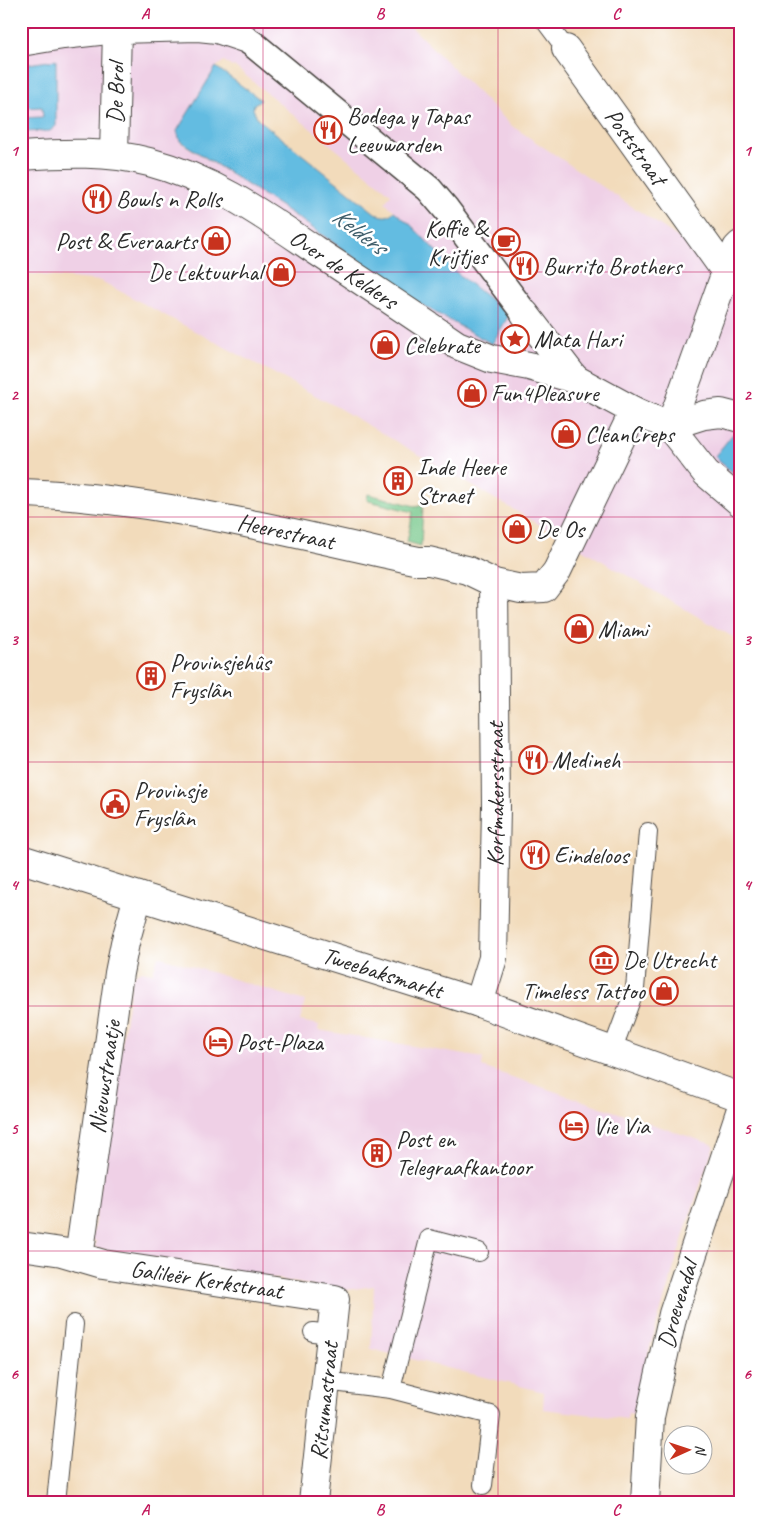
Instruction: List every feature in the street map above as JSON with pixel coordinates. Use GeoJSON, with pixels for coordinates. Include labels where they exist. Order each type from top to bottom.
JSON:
{"type":"FeatureCollection","features":[{"type":"Feature","properties":{"kind":"street"},"geometry":{"type":"LineString","coordinates":[[21,42],[115,24],[218,29],[244,38],[429,189],[525,314]]}},
{"type":"Feature","properties":{"kind":"street","name":"De Brol"},"geometry":{"type":"LineString","coordinates":[[114,155],[115,24]]}},
{"type":"Feature","properties":{"kind":"street","name":"Poststraat"},"geometry":{"type":"LineString","coordinates":[[566,49],[726,272]]}},
{"type":"Feature","properties":{"kind":"street","name":"Over de Kelders"},"geometry":{"type":"LineString","coordinates":[[21,156],[58,153],[114,155],[149,162],[193,176],[242,201],[457,344],[492,360],[529,366],[574,379],[634,411],[669,426]]}},
{"type":"Feature","properties":{"kind":"street"},"geometry":{"type":"LineString","coordinates":[[669,426],[726,272],[740,245]]}},
{"type":"Feature","properties":{"kind":"street","name":"Over de Kelders"},"geometry":{"type":"LineString","coordinates":[[525,314],[574,379]]}},
{"type":"Feature","properties":{"kind":"street","name":"Heerestraat"},"geometry":{"type":"LineString","coordinates":[[21,493],[85,496],[192,512],[418,561],[429,561],[467,570],[494,583],[521,589],[544,588],[557,570],[634,411]]}},
{"type":"Feature","properties":{"kind":"street"},"geometry":{"type":"LineString","coordinates":[[669,426],[704,414],[722,413],[740,418]]}},
{"type":"Feature","properties":{"kind":"street"},"geometry":{"type":"LineString","coordinates":[[669,426],[706,473],[740,502]]}},
{"type":"Feature","properties":{"kind":"street","name":"Korfmakersstraat"},"geometry":{"type":"LineString","coordinates":[[479,1003],[493,958],[496,807],[494,583]]}},
{"type":"Feature","properties":{"kind":"street","name":"Tweebaksmarkt"},"geometry":{"type":"LineString","coordinates":[[21,859],[479,1003],[740,1097]]}},
{"type":"Feature","properties":{"kind":"street","name":"Nieuwstraatje"},"geometry":{"type":"LineString","coordinates":[[79,1257],[119,974],[125,943],[138,896]]}},
{"type":"Feature","properties":{"kind":"street","name":"Droevendal"},"geometry":{"type":"LineString","coordinates":[[644,1502],[650,1417],[673,1314],[740,1112]]}},
{"type":"Feature","properties":{"kind":"street","name":"Galileër Kerkstraat"},"geometry":{"type":"LineString","coordinates":[[21,1246],[62,1252],[103,1264],[335,1299]]}},
{"type":"Feature","properties":{"kind":"street","name":"Ritsumastraat"},"geometry":{"type":"LineString","coordinates":[[313,1502],[325,1381],[322,1333],[335,1299]]}},
{"type":"Feature","properties":{"kind":"lane","name":"Poststraat"},"geometry":{"type":"LineString","coordinates":[[546,21],[566,49]]}},
{"type":"Feature","properties":{"kind":"lane"},"geometry":{"type":"LineString","coordinates":[[612,1051],[634,989],[648,832]]}},
{"type":"Feature","properties":{"kind":"lane"},"geometry":{"type":"LineString","coordinates":[[391,1389],[429,1239],[479,1252]]}},
{"type":"Feature","properties":{"kind":"lane"},"geometry":{"type":"LineString","coordinates":[[56,1502],[74,1324]]}},
{"type":"Feature","properties":{"kind":"lane"},"geometry":{"type":"LineString","coordinates":[[325,1381],[391,1389],[491,1415],[484,1485]]}},
{"type":"Feature","properties":{"kind":"shaded area"},"geometry":{"type":"Polygon","coordinates":[[[21,21],[405,21],[512,126],[740,279],[740,641],[335,406],[101,281],[21,273],[21,21]],[[224,61],[216,67],[188,114],[180,142],[297,217],[422,305],[492,344],[509,315],[456,272],[411,225],[385,203],[391,194],[234,66],[232,67],[224,61]]]}},
{"type":"Feature","properties":{"kind":"shaded area"},"geometry":{"type":"Polygon","coordinates":[[[158,956],[305,1001],[300,1021],[319,1025],[318,1030],[483,1058],[482,1067],[714,1145],[689,1218],[651,1343],[633,1414],[628,1413],[627,1419],[543,1409],[544,1392],[371,1349],[374,1286],[340,1291],[95,1248],[96,1241],[92,1240],[132,979],[142,971],[153,973],[158,956]]]}},
{"type":"Feature","properties":{"kind":"green space"},"geometry":{"type":"Polygon","coordinates":[[[368,494],[419,507],[419,505],[423,505],[421,546],[407,542],[413,512],[369,501],[367,500],[368,494]]]}},
{"type":"Feature","properties":{"kind":"water"},"geometry":{"type":"Polygon","coordinates":[[[56,60],[56,126],[50,131],[21,132],[21,118],[43,117],[42,107],[21,108],[21,65],[56,60]]]}},
{"type":"Feature","properties":{"kind":"water","name":"Kelders"},"geometry":{"type":"Polygon","coordinates":[[[216,67],[261,100],[254,104],[253,109],[258,119],[375,213],[386,216],[394,211],[411,225],[456,272],[509,315],[492,344],[422,305],[297,217],[180,141],[177,131],[216,67]]]}},
{"type":"Feature","properties":{"kind":"water"},"geometry":{"type":"Polygon","coordinates":[[[733,434],[740,439],[740,478],[715,456],[733,434]]]}},
{"type":"Feature","properties":{"kind":"place","name":"Bodega y Tapas Leeuwarden"},"geometry":{"type":"Point","coordinates":[328,130]}},
{"type":"Feature","properties":{"kind":"place","name":"Bowls n Rolls"},"geometry":{"type":"Point","coordinates":[97,199]}},
{"type":"Feature","properties":{"kind":"place","name":"Post & Everaarts"},"geometry":{"type":"Point","coordinates":[216,241]}},
{"type":"Feature","properties":{"kind":"place","name":"Koffie & Krijtjes"},"geometry":{"type":"Point","coordinates":[506,242]}},
{"type":"Feature","properties":{"kind":"place","name":"Burrito Brothers"},"geometry":{"type":"Point","coordinates":[524,266]}},
{"type":"Feature","properties":{"kind":"place","name":"De Lektuurhal"},"geometry":{"type":"Point","coordinates":[281,272]}},
{"type":"Feature","properties":{"kind":"place","name":"Mata Hari"},"geometry":{"type":"Point","coordinates":[515,339]}},
{"type":"Feature","properties":{"kind":"place","name":"Celebrate"},"geometry":{"type":"Point","coordinates":[385,345]}},
{"type":"Feature","properties":{"kind":"place","name":"Fun4Pleasure"},"geometry":{"type":"Point","coordinates":[472,393]}},
{"type":"Feature","properties":{"kind":"place","name":"CleanCreps"},"geometry":{"type":"Point","coordinates":[566,434]}},
{"type":"Feature","properties":{"kind":"place","name":"Inde Heere Straet"},"geometry":{"type":"Point","coordinates":[398,481]}},
{"type":"Feature","properties":{"kind":"place","name":"De Os"},"geometry":{"type":"Point","coordinates":[517,529]}},
{"type":"Feature","properties":{"kind":"place","name":"Miami"},"geometry":{"type":"Point","coordinates":[579,629]}},
{"type":"Feature","properties":{"kind":"place","name":"Provinsjehûs Fryslân"},"geometry":{"type":"Point","coordinates":[151,676]}},
{"type":"Feature","properties":{"kind":"place","name":"Medineh"},"geometry":{"type":"Point","coordinates":[533,760]}},
{"type":"Feature","properties":{"kind":"place","name":"Provinsje Fryslân"},"geometry":{"type":"Point","coordinates":[115,804]}},
{"type":"Feature","properties":{"kind":"place","name":"Eindeloos"},"geometry":{"type":"Point","coordinates":[535,855]}},
{"type":"Feature","properties":{"kind":"place","name":"De Utrecht"},"geometry":{"type":"Point","coordinates":[604,960]}},
{"type":"Feature","properties":{"kind":"place","name":"Timeless Tattoo"},"geometry":{"type":"Point","coordinates":[664,991]}},
{"type":"Feature","properties":{"kind":"place","name":"Post-Plaza"},"geometry":{"type":"Point","coordinates":[218,1042]}},
{"type":"Feature","properties":{"kind":"place","name":"Vie Via"},"geometry":{"type":"Point","coordinates":[574,1126]}},
{"type":"Feature","properties":{"kind":"place","name":"Post en Telegraafkantoor"},"geometry":{"type":"Point","coordinates":[377,1153]}}]}
